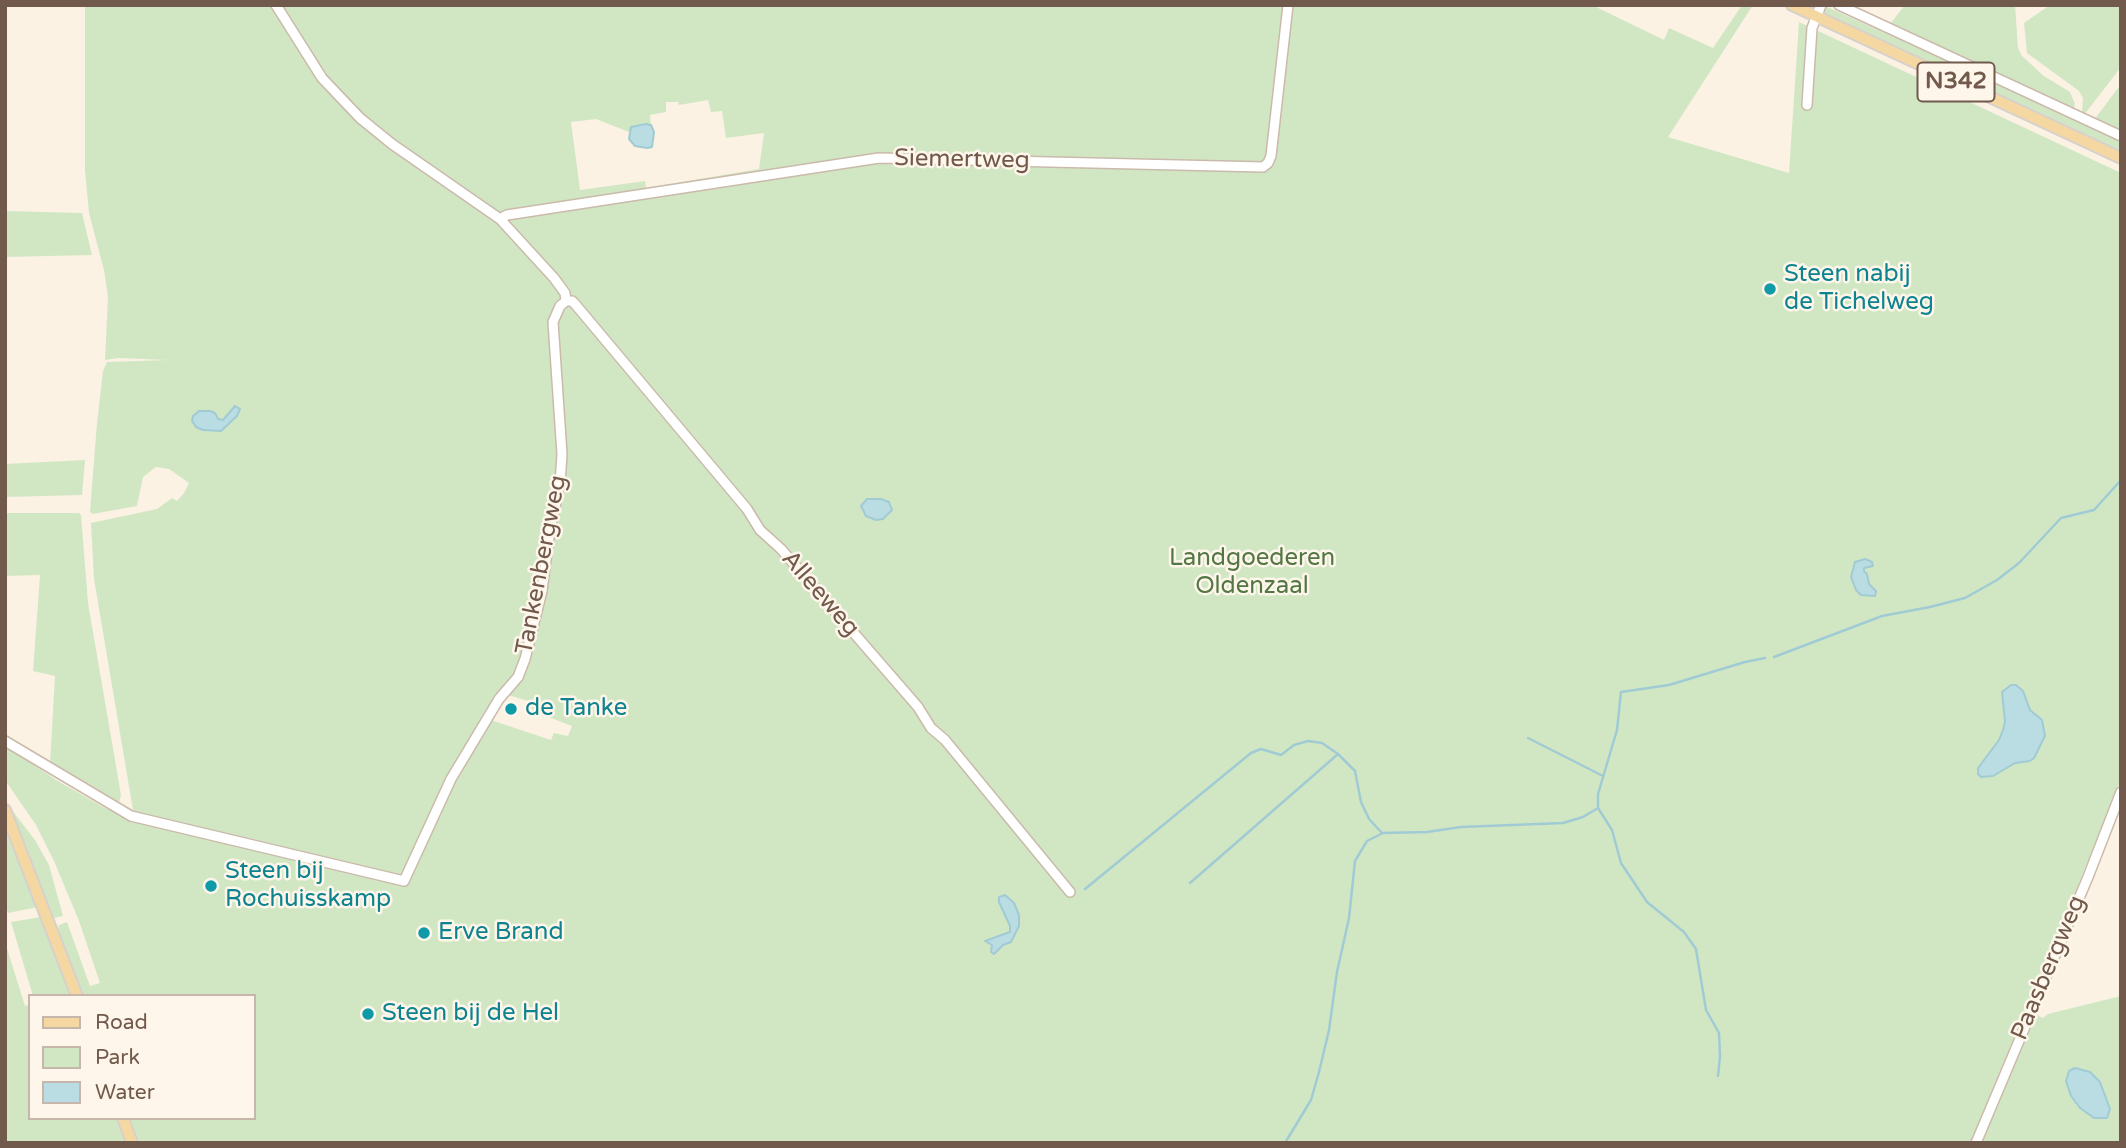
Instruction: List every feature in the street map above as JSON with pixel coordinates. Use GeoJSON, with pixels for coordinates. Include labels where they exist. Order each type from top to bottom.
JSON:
{"type":"FeatureCollection","features":[{"type":"Feature","properties":{"kind":"main road","name":"N342"},"geometry":{"type":"LineString","coordinates":[[1792,5],[2121,158]]}},
{"type":"Feature","properties":{"kind":"main road"},"geometry":{"type":"LineString","coordinates":[[5,810],[76,994]]}},
{"type":"Feature","properties":{"kind":"main road"},"geometry":{"type":"LineString","coordinates":[[5,821],[17,839]]}},
{"type":"Feature","properties":{"kind":"main road"},"geometry":{"type":"LineString","coordinates":[[123,1120],[132,1143]]}},
{"type":"Feature","properties":{"kind":"street"},"geometry":{"type":"LineString","coordinates":[[276,5],[322,78],[360,117],[392,144],[500,219],[555,278],[565,293],[566,301]]}},
{"type":"Feature","properties":{"kind":"street","name":"Siemertweg"},"geometry":{"type":"LineString","coordinates":[[500,219],[520,213],[879,158],[1263,167],[1271,156],[1288,5]]}},
{"type":"Feature","properties":{"kind":"street"},"geometry":{"type":"LineString","coordinates":[[1807,105],[1812,28],[1821,5]]}},
{"type":"Feature","properties":{"kind":"street"},"geometry":{"type":"LineString","coordinates":[[1839,5],[2121,136]]}},
{"type":"Feature","properties":{"kind":"street","name":"Tankenbergweg"},"geometry":{"type":"LineString","coordinates":[[5,741],[131,816],[404,881],[451,779],[499,699],[518,677],[525,659],[542,591],[550,529],[560,484],[562,454],[553,322],[560,306],[566,301]]}},
{"type":"Feature","properties":{"kind":"street","name":"Alleeweg"},"geometry":{"type":"LineString","coordinates":[[566,301],[575,304],[747,509],[760,530],[781,549],[918,707],[931,728],[945,740],[1070,892]]}},
{"type":"Feature","properties":{"kind":"street","name":"Paasbergweg"},"geometry":{"type":"LineString","coordinates":[[1976,1143],[2121,792]]}},
{"type":"Feature","properties":{"kind":"green space","name":"Landgoederen Oldenzaal"},"geometry":{"type":"Polygon","coordinates":[[[85,5],[1592,5],[1664,40],[1669,28],[1713,48],[1742,5],[1753,5],[1668,137],[1789,173],[1799,22],[2121,173],[2121,779],[2030,1004],[2043,1018],[2048,1014],[2121,996],[2121,1143],[5,1143],[5,942],[25,1006],[28,1005],[28,1120],[256,1120],[256,994],[32,994],[11,922],[41,917],[79,989],[58,930],[59,925],[67,922],[90,986],[100,983],[79,921],[54,861],[36,825],[5,780],[5,745],[56,780],[135,822],[94,579],[91,523],[157,509],[172,498],[177,501],[189,483],[169,469],[156,467],[143,477],[137,506],[93,514],[90,512],[97,423],[103,371],[107,362],[167,360],[105,360],[108,297],[89,213],[85,170],[85,5]],[[708,100],[679,105],[678,102],[666,102],[666,112],[650,115],[651,125],[631,127],[629,132],[596,119],[571,122],[580,190],[645,181],[646,188],[759,169],[764,133],[726,138],[722,111],[711,112],[708,100]],[[508,695],[491,720],[551,740],[554,733],[568,736],[572,726],[533,711],[528,701],[508,695]]]}},
{"type":"Feature","properties":{"kind":"green space"},"geometry":{"type":"Polygon","coordinates":[[[1905,5],[2015,5],[2018,48],[2022,56],[2044,76],[2070,92],[2075,104],[2073,110],[1890,24],[1905,5]]]}},
{"type":"Feature","properties":{"kind":"green space"},"geometry":{"type":"Polygon","coordinates":[[[2050,5],[2121,5],[2121,67],[2084,115],[2083,98],[2079,91],[2027,53],[2024,23],[2050,5]]]}},
{"type":"Feature","properties":{"kind":"green space"},"geometry":{"type":"Polygon","coordinates":[[[1825,6],[2121,139],[2121,153],[1821,13],[1825,6]]]}},
{"type":"Feature","properties":{"kind":"green space"},"geometry":{"type":"Polygon","coordinates":[[[2121,84],[2121,132],[2094,120],[2121,84]]]}},
{"type":"Feature","properties":{"kind":"green space"},"geometry":{"type":"Polygon","coordinates":[[[5,211],[82,213],[92,255],[5,257],[5,211]]]}},
{"type":"Feature","properties":{"kind":"green space"},"geometry":{"type":"Polygon","coordinates":[[[85,460],[82,495],[5,497],[5,464],[85,460]]]}},
{"type":"Feature","properties":{"kind":"green space"},"geometry":{"type":"Polygon","coordinates":[[[5,513],[81,515],[88,603],[121,795],[119,803],[115,804],[50,764],[55,676],[33,671],[40,575],[5,576],[5,513]]]}},
{"type":"Feature","properties":{"kind":"green space"},"geometry":{"type":"Polygon","coordinates":[[[5,801],[35,840],[49,865],[63,916],[54,918],[52,915],[25,843],[5,801]]]}},
{"type":"Feature","properties":{"kind":"green space"},"geometry":{"type":"Polygon","coordinates":[[[5,831],[38,907],[8,913],[5,904],[5,831]]]}},
{"type":"Feature","properties":{"kind":"water"},"geometry":{"type":"Polygon","coordinates":[[[651,125],[654,132],[652,147],[635,146],[629,139],[631,127],[651,125]]]}},
{"type":"Feature","properties":{"kind":"water"},"geometry":{"type":"Polygon","coordinates":[[[235,406],[240,409],[237,416],[221,431],[203,430],[196,427],[192,421],[199,411],[210,411],[223,420],[235,406]]]}},
{"type":"Feature","properties":{"kind":"water"},"geometry":{"type":"Polygon","coordinates":[[[867,499],[889,502],[892,510],[883,519],[876,520],[866,516],[861,506],[867,499]]]}},
{"type":"Feature","properties":{"kind":"water"},"geometry":{"type":"Polygon","coordinates":[[[1865,559],[1872,562],[1873,566],[1864,568],[1864,571],[1869,584],[1876,591],[1875,596],[1861,595],[1851,577],[1855,562],[1865,559]]]}},
{"type":"Feature","properties":{"kind":"water"},"geometry":{"type":"Polygon","coordinates":[[[2011,685],[2016,685],[2023,691],[2030,710],[2042,720],[2045,736],[2030,761],[2015,763],[1993,776],[1981,777],[1978,768],[1999,740],[2005,722],[2002,692],[2011,685]]]}},
{"type":"Feature","properties":{"kind":"water"},"geometry":{"type":"Polygon","coordinates":[[[1005,895],[1014,903],[1019,915],[1019,926],[1011,942],[1003,945],[994,954],[991,952],[992,945],[985,941],[1010,932],[999,902],[999,897],[1005,895]]]}},
{"type":"Feature","properties":{"kind":"water"},"geometry":{"type":"Polygon","coordinates":[[[2075,1068],[2090,1072],[2100,1082],[2110,1109],[2107,1118],[2094,1118],[2080,1108],[2071,1096],[2066,1081],[2069,1071],[2075,1068]]]}},
{"type":"Feature","properties":{"kind":"waterway"},"geometry":{"type":"LineString","coordinates":[[1774,657],[1882,616],[1965,598],[1997,580],[2019,563],[2061,518],[2094,510],[2121,480]]}},
{"type":"Feature","properties":{"kind":"waterway"},"geometry":{"type":"LineString","coordinates":[[1718,1076],[1719,1033],[1706,1010],[1696,949],[1684,932],[1647,902],[1621,863],[1612,830],[1598,808],[1598,794],[1617,730],[1621,692],[1669,685],[1765,658]]}},
{"type":"Feature","properties":{"kind":"waterway"},"geometry":{"type":"LineString","coordinates":[[1528,738],[1603,776]]}},
{"type":"Feature","properties":{"kind":"waterway"},"geometry":{"type":"LineString","coordinates":[[1085,889],[1251,753],[1261,749],[1281,755],[1294,745],[1308,741],[1322,743],[1355,771],[1361,802],[1369,819],[1382,833],[1563,823],[1583,817],[1598,808]]}},
{"type":"Feature","properties":{"kind":"waterway"},"geometry":{"type":"LineString","coordinates":[[1190,883],[1338,754]]}},
{"type":"Feature","properties":{"kind":"waterway"},"geometry":{"type":"LineString","coordinates":[[1285,1143],[1311,1100],[1319,1072],[1349,918],[1355,861],[1367,841],[1381,834]]}},
{"type":"Feature","properties":{"kind":"place","name":"Steen nabij de Tichelweg"},"geometry":{"type":"Point","coordinates":[1770,289]}},
{"type":"Feature","properties":{"kind":"place","name":"de Tanke"},"geometry":{"type":"Point","coordinates":[511,709]}},
{"type":"Feature","properties":{"kind":"place","name":"Steen bij Rochuisskamp"},"geometry":{"type":"Point","coordinates":[211,886]}},
{"type":"Feature","properties":{"kind":"place","name":"Erve Brand"},"geometry":{"type":"Point","coordinates":[424,933]}},
{"type":"Feature","properties":{"kind":"place","name":"Steen bij de Hel"},"geometry":{"type":"Point","coordinates":[368,1014]}}]}
